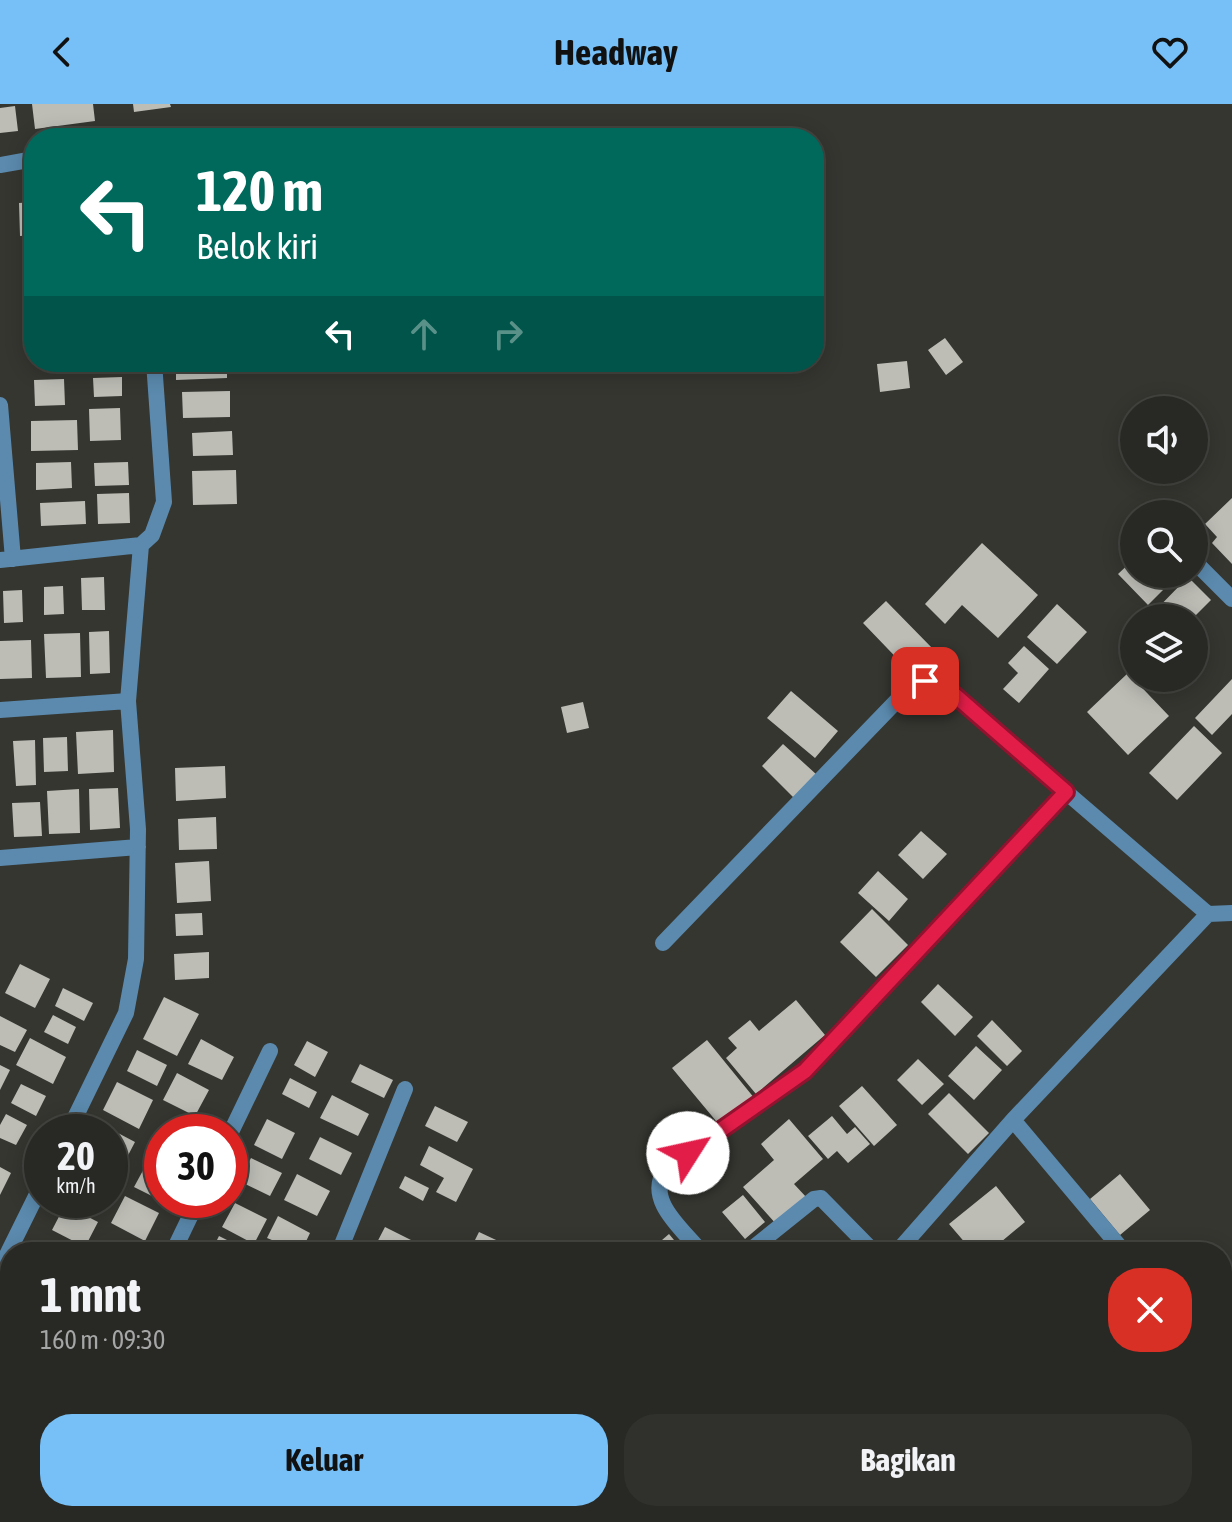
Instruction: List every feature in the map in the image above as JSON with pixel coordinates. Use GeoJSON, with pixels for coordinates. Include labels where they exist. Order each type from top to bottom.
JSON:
{"type":"FeatureCollection","features":[{"type":"Feature","properties":{"kind":"street"},"geometry":{"type":"LineString","coordinates":[[0,165],[24,161]]}},
{"type":"Feature","properties":{"kind":"street"},"geometry":{"type":"LineString","coordinates":[[0,405],[7,560],[141,545],[152,535],[164,502],[155,372]]}},
{"type":"Feature","properties":{"kind":"street"},"geometry":{"type":"LineString","coordinates":[[77,1114],[126,1013],[136,959],[138,847],[128,701],[141,545]]}},
{"type":"Feature","properties":{"kind":"street"},"geometry":{"type":"LineString","coordinates":[[1208,575],[1232,599]]}},
{"type":"Feature","properties":{"kind":"street"},"geometry":{"type":"LineString","coordinates":[[663,943],[910,687],[925,681],[950,691],[1208,914],[1232,913]]}},
{"type":"Feature","properties":{"kind":"street"},"geometry":{"type":"LineString","coordinates":[[0,710],[128,701]]}},
{"type":"Feature","properties":{"kind":"street"},"geometry":{"type":"LineString","coordinates":[[693,1242],[661,1201],[657,1186],[665,1170],[805,1071],[1066,792]]}},
{"type":"Feature","properties":{"kind":"street"},"geometry":{"type":"LineString","coordinates":[[0,858],[138,847]]}},
{"type":"Feature","properties":{"kind":"street"},"geometry":{"type":"LineString","coordinates":[[906,1242],[1013,1120],[1208,914]]}},
{"type":"Feature","properties":{"kind":"street"},"geometry":{"type":"LineString","coordinates":[[240,1114],[270,1051]]}},
{"type":"Feature","properties":{"kind":"street"},"geometry":{"type":"LineString","coordinates":[[343,1242],[405,1089]]}},
{"type":"Feature","properties":{"kind":"street"},"geometry":{"type":"LineString","coordinates":[[1013,1120],[1116,1242]]}},
{"type":"Feature","properties":{"kind":"street"},"geometry":{"type":"LineString","coordinates":[[760,1242],[814,1199],[821,1198],[864,1242]]}},
{"type":"Feature","properties":{"kind":"street"},"geometry":{"type":"LineString","coordinates":[[13,1242],[25,1218]]}},
{"type":"Feature","properties":{"kind":"street"},"geometry":{"type":"LineString","coordinates":[[178,1242],[189,1218]]}},
{"type":"Feature","properties":{"kind":"building"},"geometry":{"type":"Polygon","coordinates":[[[32,104],[93,104],[95,121],[35,128],[32,104]]]}},
{"type":"Feature","properties":{"kind":"building"},"geometry":{"type":"Polygon","coordinates":[[[133,104],[170,104],[171,107],[134,112],[133,104]]]}},
{"type":"Feature","properties":{"kind":"building"},"geometry":{"type":"Polygon","coordinates":[[[15,106],[18,131],[0,133],[0,108],[15,106]]]}},
{"type":"Feature","properties":{"kind":"building"},"geometry":{"type":"Polygon","coordinates":[[[19,203],[24,203],[24,236],[20,236],[19,203]]]}},
{"type":"Feature","properties":{"kind":"building"},"geometry":{"type":"Polygon","coordinates":[[[945,338],[963,362],[946,375],[928,350],[945,338]]]}},
{"type":"Feature","properties":{"kind":"building"},"geometry":{"type":"Polygon","coordinates":[[[907,361],[910,388],[880,392],[877,364],[907,361]]]}},
{"type":"Feature","properties":{"kind":"building"},"geometry":{"type":"Polygon","coordinates":[[[176,372],[227,372],[227,378],[176,380],[176,372]]]}},
{"type":"Feature","properties":{"kind":"building"},"geometry":{"type":"Polygon","coordinates":[[[122,377],[122,396],[94,397],[93,378],[122,377]]]}},
{"type":"Feature","properties":{"kind":"building"},"geometry":{"type":"Polygon","coordinates":[[[64,379],[65,405],[35,406],[34,380],[64,379]]]}},
{"type":"Feature","properties":{"kind":"building"},"geometry":{"type":"Polygon","coordinates":[[[230,391],[230,417],[183,418],[182,392],[230,391]]]}},
{"type":"Feature","properties":{"kind":"building"},"geometry":{"type":"Polygon","coordinates":[[[120,408],[121,440],[90,441],[89,409],[120,408]]]}},
{"type":"Feature","properties":{"kind":"building"},"geometry":{"type":"Polygon","coordinates":[[[77,420],[78,450],[31,451],[31,421],[77,420]]]}},
{"type":"Feature","properties":{"kind":"building"},"geometry":{"type":"Polygon","coordinates":[[[232,431],[233,455],[193,456],[192,433],[232,431]]]}},
{"type":"Feature","properties":{"kind":"building"},"geometry":{"type":"Polygon","coordinates":[[[71,462],[72,488],[36,490],[36,463],[71,462]]]}},
{"type":"Feature","properties":{"kind":"building"},"geometry":{"type":"Polygon","coordinates":[[[128,462],[129,485],[95,486],[94,463],[128,462]]]}},
{"type":"Feature","properties":{"kind":"building"},"geometry":{"type":"Polygon","coordinates":[[[236,470],[237,504],[193,505],[192,471],[236,470]]]}},
{"type":"Feature","properties":{"kind":"building"},"geometry":{"type":"Polygon","coordinates":[[[129,493],[130,523],[98,524],[97,494],[129,493]]]}},
{"type":"Feature","properties":{"kind":"building"},"geometry":{"type":"Polygon","coordinates":[[[1232,498],[1232,564],[1212,543],[1217,537],[1208,527],[1208,521],[1232,498]]]}},
{"type":"Feature","properties":{"kind":"building"},"geometry":{"type":"Polygon","coordinates":[[[85,501],[86,524],[41,526],[40,503],[85,501]]]}},
{"type":"Feature","properties":{"kind":"building"},"geometry":{"type":"Polygon","coordinates":[[[982,543],[1038,595],[998,638],[962,605],[945,624],[925,604],[982,543]]]}},
{"type":"Feature","properties":{"kind":"building"},"geometry":{"type":"Polygon","coordinates":[[[104,577],[105,610],[82,610],[81,578],[104,577]]]}},
{"type":"Feature","properties":{"kind":"building"},"geometry":{"type":"Polygon","coordinates":[[[63,586],[64,614],[44,615],[44,587],[63,586]]]}},
{"type":"Feature","properties":{"kind":"building"},"geometry":{"type":"Polygon","coordinates":[[[1132,588],[1165,588],[1149,604],[1132,588]]]}},
{"type":"Feature","properties":{"kind":"building"},"geometry":{"type":"Polygon","coordinates":[[[1177,588],[1199,588],[1211,600],[1207,604],[1162,604],[1177,588]]]}},
{"type":"Feature","properties":{"kind":"building"},"geometry":{"type":"Polygon","coordinates":[[[22,590],[23,622],[4,623],[3,591],[22,590]]]}},
{"type":"Feature","properties":{"kind":"building"},"geometry":{"type":"Polygon","coordinates":[[[886,601],[934,650],[911,673],[863,623],[886,601]]]}},
{"type":"Feature","properties":{"kind":"building"},"geometry":{"type":"Polygon","coordinates":[[[1057,604],[1087,632],[1057,664],[1027,637],[1057,604]]]}},
{"type":"Feature","properties":{"kind":"building"},"geometry":{"type":"Polygon","coordinates":[[[109,631],[110,673],[90,674],[89,632],[109,631]]]}},
{"type":"Feature","properties":{"kind":"building"},"geometry":{"type":"Polygon","coordinates":[[[80,633],[81,677],[46,678],[44,634],[80,633]]]}},
{"type":"Feature","properties":{"kind":"building"},"geometry":{"type":"Polygon","coordinates":[[[31,640],[32,678],[0,679],[0,641],[31,640]]]}},
{"type":"Feature","properties":{"kind":"building"},"geometry":{"type":"Polygon","coordinates":[[[1024,646],[1049,669],[1019,703],[1003,689],[1018,673],[1008,663],[1024,646]]]}},
{"type":"Feature","properties":{"kind":"building"},"geometry":{"type":"Polygon","coordinates":[[[1232,679],[1232,714],[1212,735],[1195,718],[1232,679]]]}},
{"type":"Feature","properties":{"kind":"building"},"geometry":{"type":"Polygon","coordinates":[[[1120,681],[1120,692],[1146,692],[1169,716],[1128,755],[1087,712],[1120,681]]]}},
{"type":"Feature","properties":{"kind":"building"},"geometry":{"type":"Polygon","coordinates":[[[791,691],[838,731],[815,758],[767,718],[791,691]]]}},
{"type":"Feature","properties":{"kind":"building"},"geometry":{"type":"Polygon","coordinates":[[[583,702],[589,728],[567,733],[561,707],[583,702]]]}},
{"type":"Feature","properties":{"kind":"building"},"geometry":{"type":"Polygon","coordinates":[[[1194,726],[1222,753],[1177,800],[1149,773],[1194,726]]]}},
{"type":"Feature","properties":{"kind":"building"},"geometry":{"type":"Polygon","coordinates":[[[113,730],[114,772],[78,774],[76,732],[113,730]]]}},
{"type":"Feature","properties":{"kind":"building"},"geometry":{"type":"Polygon","coordinates":[[[67,737],[68,771],[44,772],[43,738],[67,737]]]}},
{"type":"Feature","properties":{"kind":"building"},"geometry":{"type":"Polygon","coordinates":[[[35,740],[36,785],[16,786],[13,741],[35,740]]]}},
{"type":"Feature","properties":{"kind":"building"},"geometry":{"type":"Polygon","coordinates":[[[783,744],[817,775],[795,799],[762,766],[783,744]]]}},
{"type":"Feature","properties":{"kind":"building"},"geometry":{"type":"Polygon","coordinates":[[[225,766],[226,798],[176,801],[175,768],[225,766]]]}},
{"type":"Feature","properties":{"kind":"building"},"geometry":{"type":"Polygon","coordinates":[[[118,788],[120,828],[90,830],[89,789],[118,788]]]}},
{"type":"Feature","properties":{"kind":"building"},"geometry":{"type":"Polygon","coordinates":[[[79,789],[80,833],[49,834],[47,791],[79,789]]]}},
{"type":"Feature","properties":{"kind":"building"},"geometry":{"type":"Polygon","coordinates":[[[40,802],[42,836],[14,837],[12,803],[40,802]]]}},
{"type":"Feature","properties":{"kind":"building"},"geometry":{"type":"Polygon","coordinates":[[[216,817],[217,849],[179,850],[178,819],[216,817]]]}},
{"type":"Feature","properties":{"kind":"building"},"geometry":{"type":"Polygon","coordinates":[[[921,831],[947,854],[923,879],[898,855],[921,831]]]}},
{"type":"Feature","properties":{"kind":"building"},"geometry":{"type":"Polygon","coordinates":[[[209,861],[211,901],[177,903],[175,863],[209,861]]]}},
{"type":"Feature","properties":{"kind":"building"},"geometry":{"type":"Polygon","coordinates":[[[878,871],[908,899],[889,921],[858,893],[878,871]]]}},
{"type":"Feature","properties":{"kind":"building"},"geometry":{"type":"Polygon","coordinates":[[[872,909],[908,945],[876,977],[840,942],[872,909]]]}},
{"type":"Feature","properties":{"kind":"building"},"geometry":{"type":"Polygon","coordinates":[[[202,913],[203,935],[176,936],[175,914],[202,913]]]}},
{"type":"Feature","properties":{"kind":"building"},"geometry":{"type":"Polygon","coordinates":[[[209,952],[209,978],[175,980],[174,954],[209,952]]]}},
{"type":"Feature","properties":{"kind":"building"},"geometry":{"type":"Polygon","coordinates":[[[20,964],[50,979],[35,1008],[5,993],[20,964]]]}},
{"type":"Feature","properties":{"kind":"building"},"geometry":{"type":"Polygon","coordinates":[[[938,984],[973,1017],[955,1036],[921,1002],[938,984]]]}},
{"type":"Feature","properties":{"kind":"building"},"geometry":{"type":"Polygon","coordinates":[[[63,988],[93,1003],[84,1021],[55,1006],[63,988]]]}},
{"type":"Feature","properties":{"kind":"building"},"geometry":{"type":"Polygon","coordinates":[[[164,997],[199,1014],[177,1056],[143,1039],[164,997]]]}},
{"type":"Feature","properties":{"kind":"building"},"geometry":{"type":"Polygon","coordinates":[[[796,1000],[825,1035],[756,1094],[726,1058],[737,1048],[728,1038],[750,1020],[759,1031],[796,1000]]]}},
{"type":"Feature","properties":{"kind":"building"},"geometry":{"type":"Polygon","coordinates":[[[53,1015],[76,1027],[68,1044],[44,1032],[53,1015]]]}},
{"type":"Feature","properties":{"kind":"building"},"geometry":{"type":"Polygon","coordinates":[[[0,1016],[27,1030],[15,1052],[0,1045],[0,1016]]]}},
{"type":"Feature","properties":{"kind":"building"},"geometry":{"type":"Polygon","coordinates":[[[992,1020],[1022,1051],[1007,1066],[977,1036],[992,1020]]]}},
{"type":"Feature","properties":{"kind":"building"},"geometry":{"type":"Polygon","coordinates":[[[30,1038],[66,1057],[53,1084],[16,1065],[30,1038]]]}},
{"type":"Feature","properties":{"kind":"building"},"geometry":{"type":"Polygon","coordinates":[[[201,1039],[234,1057],[222,1080],[188,1064],[201,1039]]]}},
{"type":"Feature","properties":{"kind":"building"},"geometry":{"type":"Polygon","coordinates":[[[707,1040],[755,1099],[721,1127],[672,1068],[707,1040]]]}},
{"type":"Feature","properties":{"kind":"building"},"geometry":{"type":"Polygon","coordinates":[[[307,1041],[328,1052],[315,1077],[294,1065],[307,1041]]]}},
{"type":"Feature","properties":{"kind":"building"},"geometry":{"type":"Polygon","coordinates":[[[976,1046],[1002,1070],[974,1100],[948,1076],[976,1046]]]}},
{"type":"Feature","properties":{"kind":"building"},"geometry":{"type":"Polygon","coordinates":[[[137,1050],[167,1065],[157,1086],[127,1071],[137,1050]]]}},
{"type":"Feature","properties":{"kind":"building"},"geometry":{"type":"Polygon","coordinates":[[[918,1059],[944,1084],[922,1105],[897,1080],[918,1059]]]}},
{"type":"Feature","properties":{"kind":"building"},"geometry":{"type":"Polygon","coordinates":[[[360,1064],[393,1080],[384,1098],[351,1082],[360,1064]]]}},
{"type":"Feature","properties":{"kind":"building"},"geometry":{"type":"Polygon","coordinates":[[[0,1065],[10,1070],[0,1090],[0,1065]]]}},
{"type":"Feature","properties":{"kind":"building"},"geometry":{"type":"Polygon","coordinates":[[[177,1073],[209,1090],[196,1114],[163,1100],[177,1073]]]}},
{"type":"Feature","properties":{"kind":"building"},"geometry":{"type":"Polygon","coordinates":[[[290,1078],[317,1092],[309,1108],[282,1094],[290,1078]]]}},
{"type":"Feature","properties":{"kind":"building"},"geometry":{"type":"Polygon","coordinates":[[[117,1082],[153,1100],[139,1129],[128,1123],[128,1114],[111,1114],[103,1110],[117,1082]]]}},
{"type":"Feature","properties":{"kind":"building"},"geometry":{"type":"Polygon","coordinates":[[[21,1084],[46,1096],[37,1114],[11,1103],[21,1084]]]}},
{"type":"Feature","properties":{"kind":"building"},"geometry":{"type":"Polygon","coordinates":[[[862,1086],[897,1125],[874,1146],[839,1106],[862,1086]]]}},
{"type":"Feature","properties":{"kind":"building"},"geometry":{"type":"Polygon","coordinates":[[[949,1093],[989,1133],[968,1154],[928,1114],[949,1093]]]}},
{"type":"Feature","properties":{"kind":"building"},"geometry":{"type":"Polygon","coordinates":[[[332,1095],[369,1114],[358,1136],[320,1118],[332,1095]]]}},
{"type":"Feature","properties":{"kind":"building"},"geometry":{"type":"Polygon","coordinates":[[[435,1106],[468,1122],[457,1142],[425,1126],[435,1106]]]}},
{"type":"Feature","properties":{"kind":"building"},"geometry":{"type":"Polygon","coordinates":[[[6,1114],[24,1123],[24,1130],[16,1145],[0,1138],[0,1125],[6,1114]]]}},
{"type":"Feature","properties":{"kind":"building"},"geometry":{"type":"Polygon","coordinates":[[[832,1116],[847,1134],[855,1127],[870,1144],[848,1163],[837,1151],[828,1159],[808,1136],[832,1116]]]}},
{"type":"Feature","properties":{"kind":"building"},"geometry":{"type":"Polygon","coordinates":[[[267,1119],[295,1133],[282,1159],[254,1145],[267,1119]]]}},
{"type":"Feature","properties":{"kind":"building"},"geometry":{"type":"Polygon","coordinates":[[[789,1119],[823,1159],[794,1184],[807,1198],[777,1225],[743,1187],[774,1160],[761,1144],[789,1119]]]}},
{"type":"Feature","properties":{"kind":"building"},"geometry":{"type":"Polygon","coordinates":[[[320,1137],[352,1153],[341,1175],[309,1159],[320,1137]]]}},
{"type":"Feature","properties":{"kind":"building"},"geometry":{"type":"Polygon","coordinates":[[[128,1138],[135,1142],[128,1155],[128,1138]]]}},
{"type":"Feature","properties":{"kind":"building"},"geometry":{"type":"Polygon","coordinates":[[[429,1146],[473,1169],[456,1202],[436,1192],[444,1178],[420,1165],[429,1146]]]}},
{"type":"Feature","properties":{"kind":"building"},"geometry":{"type":"Polygon","coordinates":[[[251,1158],[282,1173],[270,1196],[248,1185],[251,1158]]]}},
{"type":"Feature","properties":{"kind":"building"},"geometry":{"type":"Polygon","coordinates":[[[0,1167],[11,1173],[0,1195],[0,1167]]]}},
{"type":"Feature","properties":{"kind":"building"},"geometry":{"type":"Polygon","coordinates":[[[144,1169],[144,1192],[134,1187],[144,1169]]]}},
{"type":"Feature","properties":{"kind":"building"},"geometry":{"type":"Polygon","coordinates":[[[297,1174],[330,1191],[317,1216],[284,1200],[297,1174]]]}},
{"type":"Feature","properties":{"kind":"building"},"geometry":{"type":"Polygon","coordinates":[[[1120,1174],[1150,1210],[1120,1235],[1090,1199],[1120,1174]]]}},
{"type":"Feature","properties":{"kind":"building"},"geometry":{"type":"Polygon","coordinates":[[[405,1176],[429,1188],[423,1201],[399,1188],[405,1176]]]}},
{"type":"Feature","properties":{"kind":"building"},"geometry":{"type":"Polygon","coordinates":[[[996,1186],[1025,1222],[1001,1242],[964,1242],[949,1224],[996,1186]]]}},
{"type":"Feature","properties":{"kind":"building"},"geometry":{"type":"Polygon","coordinates":[[[743,1195],[765,1222],[745,1239],[722,1212],[743,1195]]]}},
{"type":"Feature","properties":{"kind":"building"},"geometry":{"type":"Polygon","coordinates":[[[128,1198],[144,1206],[144,1218],[156,1218],[145,1241],[111,1223],[114,1218],[128,1218],[128,1198]]]}},
{"type":"Feature","properties":{"kind":"building"},"geometry":{"type":"Polygon","coordinates":[[[248,1210],[267,1219],[255,1242],[222,1227],[227,1218],[248,1218],[248,1210]]]}},
{"type":"Feature","properties":{"kind":"building"},"geometry":{"type":"Polygon","coordinates":[[[278,1216],[310,1233],[306,1242],[277,1242],[267,1238],[278,1216]]]}},
{"type":"Feature","properties":{"kind":"building"},"geometry":{"type":"Polygon","coordinates":[[[58,1218],[90,1218],[98,1222],[88,1242],[75,1242],[52,1230],[58,1218]]]}},
{"type":"Feature","properties":{"kind":"building"},"geometry":{"type":"Polygon","coordinates":[[[385,1227],[411,1240],[410,1242],[377,1242],[385,1227]]]}},
{"type":"Feature","properties":{"kind":"building"},"geometry":{"type":"Polygon","coordinates":[[[479,1232],[500,1242],[474,1242],[479,1232]]]}},
{"type":"Feature","properties":{"kind":"building"},"geometry":{"type":"Polygon","coordinates":[[[669,1234],[676,1242],[660,1242],[669,1234]]]}},
{"type":"Feature","properties":{"kind":"building"},"geometry":{"type":"Polygon","coordinates":[[[219,1236],[231,1242],[216,1242],[219,1236]]]}},
{"type":"Feature","properties":{"kind":"route"},"geometry":{"type":"LineString","coordinates":[[688,1153],[805,1071],[1066,792],[950,691],[925,681]]}}]}
